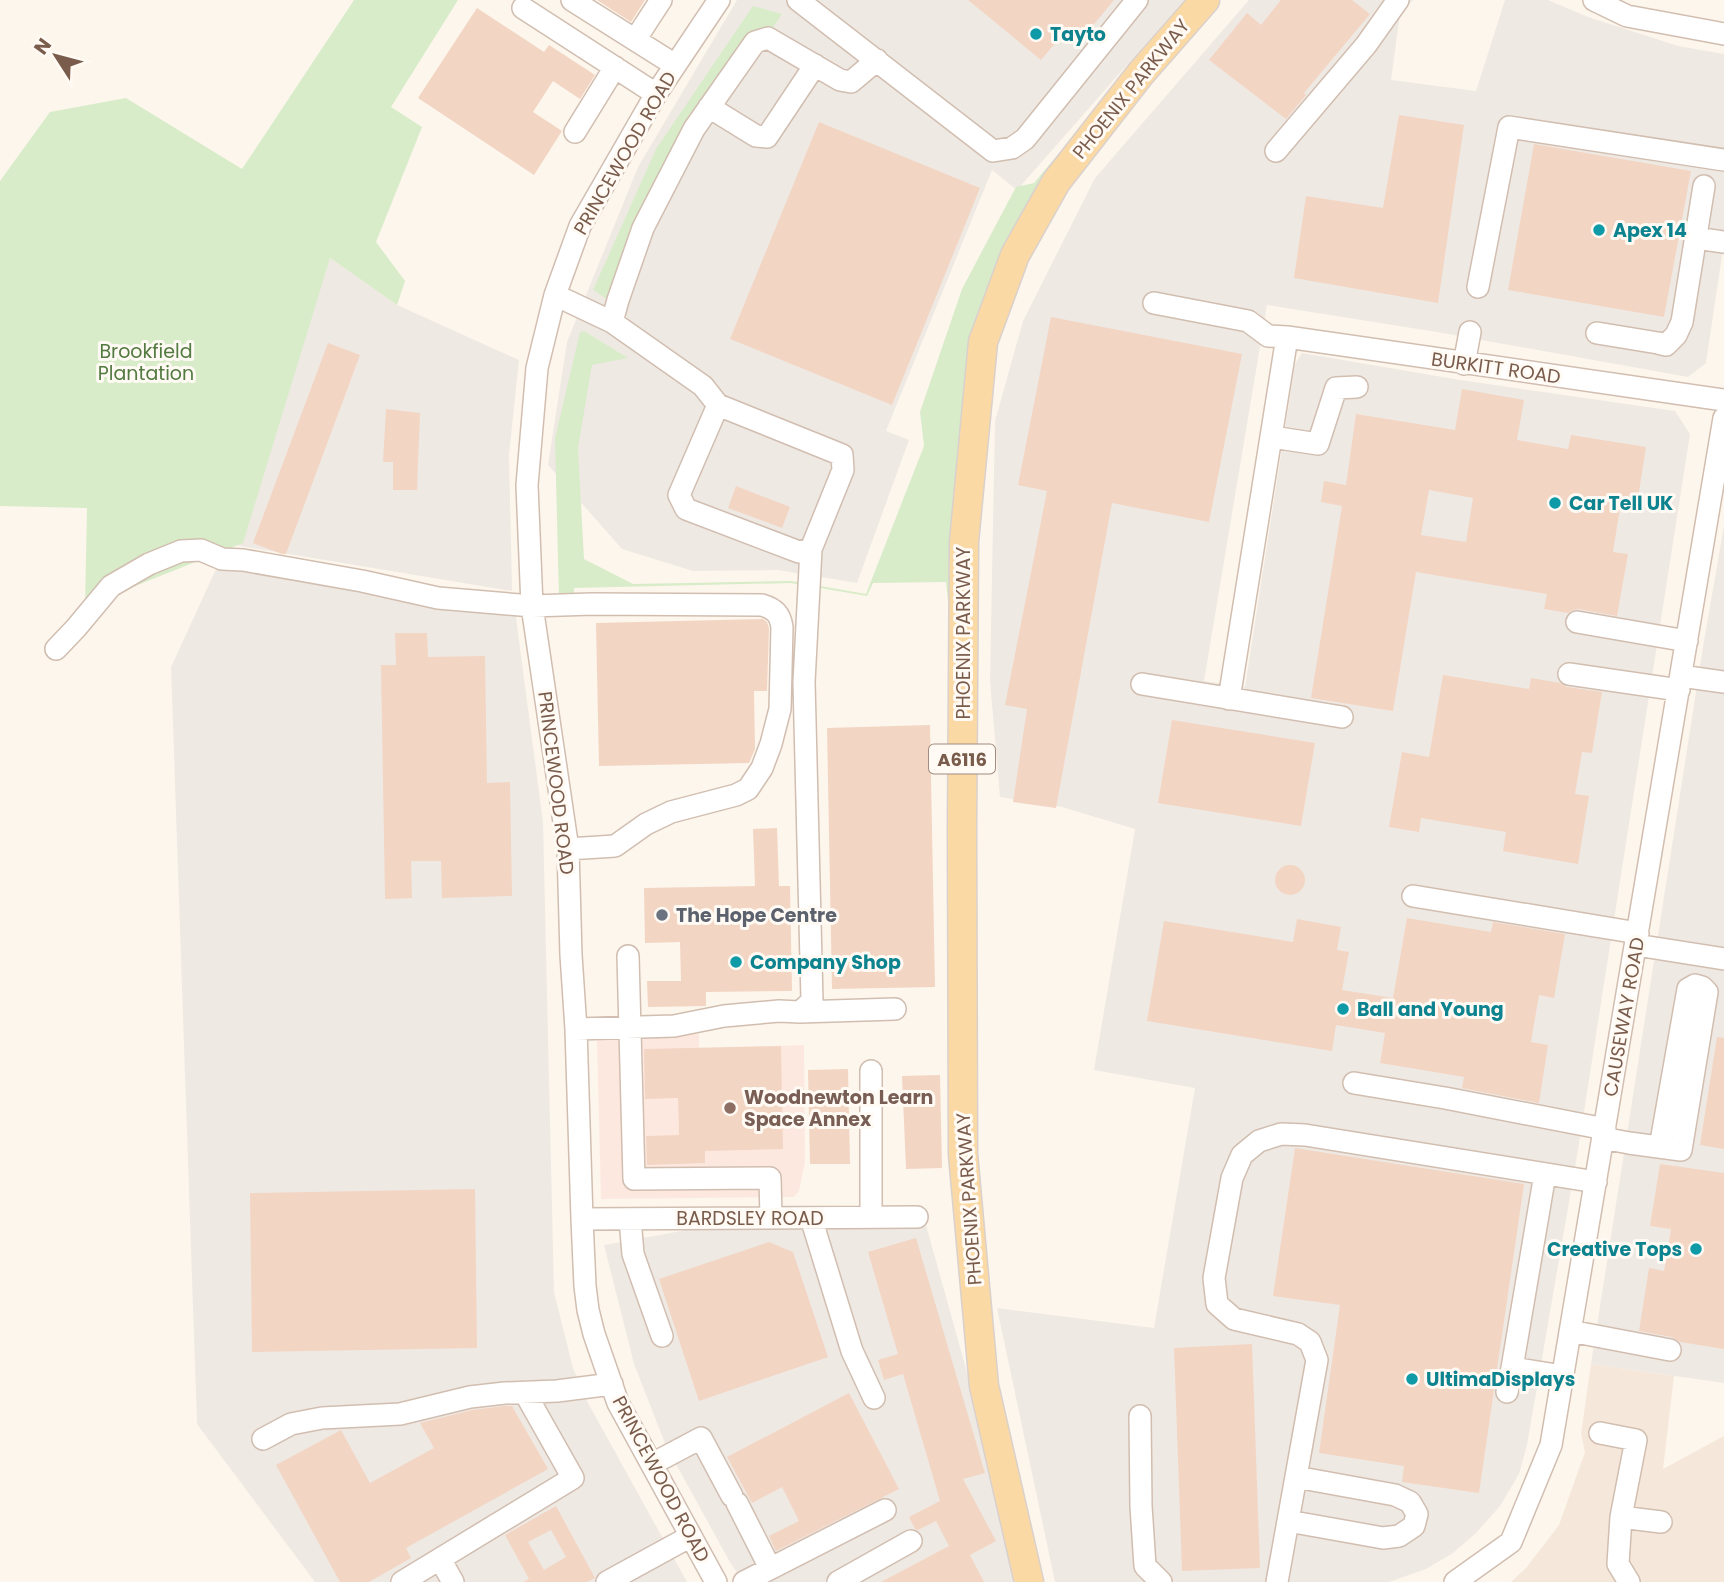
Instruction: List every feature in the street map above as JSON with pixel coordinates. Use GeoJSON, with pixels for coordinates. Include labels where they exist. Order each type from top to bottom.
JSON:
{"type":"FeatureCollection","features":[{"type":"Feature","properties":{"kind":"main road","name":"PHOENIX PARKWAY"},"geometry":{"type":"LineString","coordinates":[[1029,1582],[984,1386],[963,1154],[964,542],[983,342],[1015,255],[1056,182],[1141,73],[1205,0]]}},
{"type":"Feature","properties":{"kind":"street"},"geometry":{"type":"LineString","coordinates":[[572,0],[675,65]]}},
{"type":"Feature","properties":{"kind":"street"},"geometry":{"type":"LineString","coordinates":[[635,40],[661,0]]}},
{"type":"Feature","properties":{"kind":"street","name":"PRINCEWOOD ROAD"},"geometry":{"type":"LineString","coordinates":[[716,1582],[618,1403],[588,1310],[568,849],[532,606],[527,485],[537,368],[555,295],[580,226],[656,94],[719,0]]}},
{"type":"Feature","properties":{"kind":"street"},"geometry":{"type":"LineString","coordinates":[[798,0],[993,151],[1012,148],[1025,139],[1137,0]]}},
{"type":"Feature","properties":{"kind":"street"},"geometry":{"type":"LineString","coordinates":[[1594,0],[1628,16],[1724,34]]}},
{"type":"Feature","properties":{"kind":"street"},"geometry":{"type":"LineString","coordinates":[[1276,151],[1366,45],[1393,2]]}},
{"type":"Feature","properties":{"kind":"street"},"geometry":{"type":"LineString","coordinates":[[523,8],[656,94]]}},
{"type":"Feature","properties":{"kind":"street"},"geometry":{"type":"LineString","coordinates":[[612,322],[643,228],[694,129],[755,42],[768,38],[840,80],[851,82],[877,60]]}},
{"type":"Feature","properties":{"kind":"street"},"geometry":{"type":"LineString","coordinates":[[709,107],[756,136],[767,137],[814,65]]}},
{"type":"Feature","properties":{"kind":"street"},"geometry":{"type":"LineString","coordinates":[[575,132],[615,67]]}},
{"type":"Feature","properties":{"kind":"street"},"geometry":{"type":"LineString","coordinates":[[1478,287],[1509,127],[1724,160]]}},
{"type":"Feature","properties":{"kind":"street"},"geometry":{"type":"LineString","coordinates":[[1597,333],[1667,345],[1676,335],[1682,322],[1704,187]]}},
{"type":"Feature","properties":{"kind":"street"},"geometry":{"type":"LineString","coordinates":[[1696,238],[1724,242]]}},
{"type":"Feature","properties":{"kind":"street"},"geometry":{"type":"LineString","coordinates":[[555,295],[612,322],[703,386],[718,405],[842,455],[844,470],[811,549],[804,682],[811,1001],[800,1012]]}},
{"type":"Feature","properties":{"kind":"street"},"geometry":{"type":"LineString","coordinates":[[1154,303],[1248,321],[1278,337],[1272,437],[1229,699]]}},
{"type":"Feature","properties":{"kind":"street"},"geometry":{"type":"LineString","coordinates":[[1464,364],[1470,332]]}},
{"type":"Feature","properties":{"kind":"street","name":"BURKITT ROAD"},"geometry":{"type":"LineString","coordinates":[[1278,337],[1724,400]]}},
{"type":"Feature","properties":{"kind":"street"},"geometry":{"type":"LineString","coordinates":[[1272,437],[1318,444],[1336,388],[1357,387]]}},
{"type":"Feature","properties":{"kind":"street"},"geometry":{"type":"LineString","coordinates":[[718,405],[679,495],[686,509],[799,552],[811,549]]}},
{"type":"Feature","properties":{"kind":"street","name":"CAUSEWAY ROAD"},"geometry":{"type":"LineString","coordinates":[[1455,1582],[1511,1542],[1551,1445],[1687,641],[1716,517],[1724,418]]}},
{"type":"Feature","properties":{"kind":"street"},"geometry":{"type":"LineString","coordinates":[[56,649],[111,586],[149,564],[181,551],[201,550],[222,559],[243,560],[362,581],[438,598],[532,606],[762,605],[777,612],[782,627],[780,709],[762,768],[748,789],[736,795],[671,812],[646,824],[615,846],[568,849]]}},
{"type":"Feature","properties":{"kind":"street"},"geometry":{"type":"LineString","coordinates":[[1577,622],[1687,641]]}},
{"type":"Feature","properties":{"kind":"street"},"geometry":{"type":"LineString","coordinates":[[1569,674],[1680,683],[1724,682]]}},
{"type":"Feature","properties":{"kind":"street"},"geometry":{"type":"LineString","coordinates":[[1142,684],[1342,717]]}},
{"type":"Feature","properties":{"kind":"street"},"geometry":{"type":"LineString","coordinates":[[1413,896],[1637,939],[1724,959]]}},
{"type":"Feature","properties":{"kind":"street"},"geometry":{"type":"LineString","coordinates":[[628,956],[634,1179],[778,1177],[771,1217]]}},
{"type":"Feature","properties":{"kind":"street"},"geometry":{"type":"LineString","coordinates":[[1695,985],[1707,992],[1671,1148],[1688,989],[1695,985]]}},
{"type":"Feature","properties":{"kind":"street"},"geometry":{"type":"LineString","coordinates":[[576,1029],[674,1026],[724,1016],[779,1011],[895,1009]]}},
{"type":"Feature","properties":{"kind":"street"},"geometry":{"type":"LineString","coordinates":[[871,1217],[872,1071]]}},
{"type":"Feature","properties":{"kind":"street"},"geometry":{"type":"LineString","coordinates":[[1354,1083],[1671,1148]]}},
{"type":"Feature","properties":{"kind":"street"},"geometry":{"type":"LineString","coordinates":[[1277,1582],[1317,1360],[1310,1342],[1298,1334],[1234,1319],[1217,1304],[1214,1278],[1232,1178],[1242,1155],[1259,1141],[1281,1134],[1305,1135],[1595,1182]]}},
{"type":"Feature","properties":{"kind":"street"},"geometry":{"type":"LineString","coordinates":[[1507,1391],[1545,1174]]}},
{"type":"Feature","properties":{"kind":"street"},"geometry":{"type":"LineString","coordinates":[[811,1217],[852,1351],[874,1398]]}},
{"type":"Feature","properties":{"kind":"street","name":"BARDSLEY ROAD"},"geometry":{"type":"LineString","coordinates":[[582,1219],[917,1217]]}},
{"type":"Feature","properties":{"kind":"street"},"geometry":{"type":"LineString","coordinates":[[630,1219],[633,1254],[662,1336]]}},
{"type":"Feature","properties":{"kind":"street"},"geometry":{"type":"LineString","coordinates":[[1570,1331],[1670,1350]]}},
{"type":"Feature","properties":{"kind":"street"},"geometry":{"type":"LineString","coordinates":[[1512,1368],[1563,1376]]}},
{"type":"Feature","properties":{"kind":"street"},"geometry":{"type":"LineString","coordinates":[[264,1439],[291,1424],[322,1418],[400,1414],[470,1397],[612,1384]]}},
{"type":"Feature","properties":{"kind":"street"},"geometry":{"type":"LineString","coordinates":[[402,1582],[573,1478],[525,1393]]}},
{"type":"Feature","properties":{"kind":"street"},"geometry":{"type":"LineString","coordinates":[[1140,1416],[1145,1566],[1161,1582]]}},
{"type":"Feature","properties":{"kind":"street"},"geometry":{"type":"LineString","coordinates":[[1600,1433],[1636,1440],[1621,1517],[1618,1564],[1629,1582]]}},
{"type":"Feature","properties":{"kind":"street"},"geometry":{"type":"LineString","coordinates":[[652,1464],[701,1438],[771,1568]]}},
{"type":"Feature","properties":{"kind":"street"},"geometry":{"type":"LineString","coordinates":[[1288,1521],[1383,1538],[1399,1536],[1413,1526],[1417,1514],[1410,1502],[1395,1495],[1296,1477]]}},
{"type":"Feature","properties":{"kind":"street"},"geometry":{"type":"LineString","coordinates":[[744,1582],[885,1510]]}},
{"type":"Feature","properties":{"kind":"street"},"geometry":{"type":"LineString","coordinates":[[1621,1517],[1661,1522]]}},
{"type":"Feature","properties":{"kind":"street"},"geometry":{"type":"LineString","coordinates":[[607,1582],[691,1536]]}},
{"type":"Feature","properties":{"kind":"street"},"geometry":{"type":"LineString","coordinates":[[838,1582],[911,1541]]}},
{"type":"Feature","properties":{"kind":"street"},"geometry":{"type":"LineString","coordinates":[[440,1559],[453,1582]]}},
{"type":"Feature","properties":{"kind":"shaded area"},"geometry":{"type":"Polygon","coordinates":[[[737,0],[1184,0],[1017,190],[992,170],[886,431],[909,440],[857,583],[778,570],[693,571],[622,549],[548,465],[567,342],[638,167],[737,0]]]}},
{"type":"Feature","properties":{"kind":"shaded area"},"geometry":{"type":"Polygon","coordinates":[[[1249,0],[1413,0],[1400,14],[1391,80],[1476,91],[1505,0],[1548,0],[1588,17],[1678,46],[1724,54],[1724,242],[1706,363],[1688,377],[1267,305],[1204,681],[1245,687],[1295,364],[1302,353],[1460,380],[1675,411],[1690,434],[1578,1150],[1527,1445],[1519,1474],[1500,1506],[1477,1532],[1453,1553],[1426,1569],[1389,1582],[1055,1582],[997,1308],[1154,1328],[1195,1088],[1094,1070],[1135,829],[1062,807],[1000,797],[990,681],[995,421],[1023,321],[1095,178],[1249,0]]]}},
{"type":"Feature","properties":{"kind":"shaded area"},"geometry":{"type":"Polygon","coordinates":[[[330,258],[397,305],[519,360],[509,455],[512,591],[235,545],[330,258]]]}},
{"type":"Feature","properties":{"kind":"shaded area"},"geometry":{"type":"Polygon","coordinates":[[[1724,526],[1724,1383],[1591,1364],[1724,526]]]}},
{"type":"Feature","properties":{"kind":"shaded area"},"geometry":{"type":"Polygon","coordinates":[[[217,567],[356,584],[515,610],[543,822],[554,1292],[573,1368],[588,1403],[687,1582],[315,1582],[197,1424],[171,667],[217,567]]]}},
{"type":"Feature","properties":{"kind":"shaded area"},"geometry":{"type":"Polygon","coordinates":[[[699,1034],[699,1049],[804,1045],[805,1162],[799,1191],[794,1197],[601,1199],[597,1039],[604,1036],[699,1034]]]}},
{"type":"Feature","properties":{"kind":"shaded area"},"geometry":{"type":"Polygon","coordinates":[[[926,1225],[997,1480],[1017,1582],[744,1582],[731,1564],[666,1446],[634,1364],[604,1245],[692,1229],[926,1225]]]}},
{"type":"Feature","properties":{"kind":"shaded area"},"geometry":{"type":"Polygon","coordinates":[[[1591,1364],[1674,1376],[1663,1469],[1724,1436],[1724,1582],[1511,1582],[1526,1568],[1559,1525],[1585,1452],[1581,1434],[1591,1364]]]}},
{"type":"Feature","properties":{"kind":"green space","name":"Brookfield Plantation"},"geometry":{"type":"Polygon","coordinates":[[[354,0],[458,0],[391,107],[422,127],[376,242],[405,281],[397,305],[330,258],[243,543],[85,606],[87,508],[0,506],[0,181],[50,112],[126,98],[242,169],[354,0]]]}},
{"type":"Feature","properties":{"kind":"green space"},"geometry":{"type":"Polygon","coordinates":[[[753,6],[782,14],[674,175],[616,305],[593,290],[656,149],[753,6]]]}},
{"type":"Feature","properties":{"kind":"green space"},"geometry":{"type":"Polygon","coordinates":[[[1154,40],[1088,132],[969,361],[956,470],[953,609],[949,610],[946,582],[873,583],[867,596],[791,583],[574,588],[574,604],[559,600],[555,438],[580,332],[584,331],[628,358],[592,365],[578,448],[584,559],[633,584],[791,581],[866,594],[924,446],[920,412],[962,289],[1016,187],[1034,183],[1154,40]]]}},
{"type":"Feature","properties":{"kind":"building"},"geometry":{"type":"Polygon","coordinates":[[[597,0],[645,0],[631,22],[597,0]]]}},
{"type":"Feature","properties":{"kind":"building","name":"Tayto"},"geometry":{"type":"Polygon","coordinates":[[[968,0],[1114,0],[1081,40],[1067,29],[1041,60],[968,0]]]}},
{"type":"Feature","properties":{"kind":"building"},"geometry":{"type":"Polygon","coordinates":[[[1281,0],[1352,0],[1370,14],[1304,93],[1306,95],[1286,119],[1209,60],[1247,13],[1261,25],[1281,0]]]}},
{"type":"Feature","properties":{"kind":"building"},"geometry":{"type":"Polygon","coordinates":[[[477,8],[544,52],[549,45],[595,75],[580,99],[553,81],[533,112],[562,131],[534,175],[418,98],[477,8]]]}},
{"type":"Feature","properties":{"kind":"building"},"geometry":{"type":"Polygon","coordinates":[[[1399,115],[1464,125],[1438,303],[1294,278],[1306,196],[1383,208],[1399,115]]]}},
{"type":"Feature","properties":{"kind":"building"},"geometry":{"type":"Polygon","coordinates":[[[819,122],[980,188],[892,405],[730,339],[819,122]]]}},
{"type":"Feature","properties":{"kind":"building","name":"Apex 14"},"geometry":{"type":"Polygon","coordinates":[[[1534,144],[1691,171],[1664,317],[1508,290],[1534,144]]]}},
{"type":"Feature","properties":{"kind":"building"},"geometry":{"type":"Polygon","coordinates":[[[1051,317],[1242,354],[1209,522],[1112,503],[1056,808],[1013,802],[1027,709],[1005,705],[1047,491],[1018,485],[1051,317]]]}},
{"type":"Feature","properties":{"kind":"building"},"geometry":{"type":"Polygon","coordinates":[[[328,343],[360,355],[286,554],[282,554],[253,543],[328,343]]]}},
{"type":"Feature","properties":{"kind":"building"},"geometry":{"type":"Polygon","coordinates":[[[1462,389],[1524,400],[1517,440],[1568,449],[1571,435],[1646,447],[1636,511],[1620,508],[1613,552],[1628,554],[1617,616],[1579,609],[1568,613],[1544,609],[1547,594],[1416,572],[1393,711],[1311,698],[1342,506],[1321,502],[1324,481],[1346,485],[1356,414],[1455,430],[1462,389]],[[1429,490],[1421,535],[1466,542],[1473,498],[1429,490]]]}},
{"type":"Feature","properties":{"kind":"building"},"geometry":{"type":"Polygon","coordinates":[[[386,409],[420,413],[417,490],[393,490],[393,462],[383,462],[386,409]]]}},
{"type":"Feature","properties":{"kind":"building"},"geometry":{"type":"Polygon","coordinates":[[[736,486],[790,507],[782,528],[728,508],[736,486]]]}},
{"type":"Feature","properties":{"kind":"building"},"geometry":{"type":"Polygon","coordinates":[[[763,619],[769,628],[767,691],[754,691],[755,749],[749,763],[599,766],[596,623],[763,619]]]}},
{"type":"Feature","properties":{"kind":"building"},"geometry":{"type":"Polygon","coordinates":[[[395,633],[427,633],[428,657],[485,656],[487,783],[510,782],[512,896],[442,898],[441,861],[411,861],[412,898],[385,899],[381,665],[396,665],[395,633]]]}},
{"type":"Feature","properties":{"kind":"building"},"geometry":{"type":"Polygon","coordinates":[[[1443,675],[1529,689],[1531,678],[1602,692],[1592,753],[1582,752],[1575,794],[1589,796],[1578,864],[1503,851],[1506,832],[1421,818],[1419,832],[1389,827],[1402,752],[1429,757],[1443,675]]]}},
{"type":"Feature","properties":{"kind":"building"},"geometry":{"type":"Polygon","coordinates":[[[1172,720],[1315,743],[1301,826],[1158,803],[1172,720]]]}},
{"type":"Feature","properties":{"kind":"building"},"geometry":{"type":"Polygon","coordinates":[[[930,725],[935,987],[832,989],[827,728],[930,725]]]}},
{"type":"Feature","properties":{"kind":"building","name":"Company Shop"},"geometry":{"type":"Polygon","coordinates":[[[777,828],[779,886],[790,886],[792,991],[706,992],[706,1006],[648,1007],[647,981],[681,981],[680,942],[645,943],[644,888],[755,886],[753,829],[777,828]]]}},
{"type":"Feature","properties":{"kind":"building"},"geometry":{"type":"Polygon","coordinates":[[[1290,865],[1296,866],[1304,874],[1304,886],[1296,894],[1290,895],[1284,894],[1276,886],[1275,880],[1276,874],[1284,866],[1290,865]]]}},
{"type":"Feature","properties":{"kind":"building","name":"Ball and Young"},"geometry":{"type":"Polygon","coordinates":[[[1407,918],[1491,932],[1493,922],[1565,934],[1554,998],[1539,995],[1531,1042],[1548,1045],[1539,1103],[1462,1088],[1464,1077],[1380,1063],[1385,1033],[1336,1025],[1332,1051],[1147,1021],[1164,921],[1293,942],[1297,919],[1341,927],[1337,950],[1349,952],[1342,990],[1393,998],[1407,918]]]}},
{"type":"Feature","properties":{"kind":"building"},"geometry":{"type":"Polygon","coordinates":[[[1717,1037],[1724,1038],[1724,1149],[1700,1145],[1717,1037]]]}},
{"type":"Feature","properties":{"kind":"building","name":"Woodnewton Learn Space Annex"},"geometry":{"type":"Polygon","coordinates":[[[781,1046],[783,1149],[705,1151],[705,1163],[647,1165],[646,1136],[679,1135],[678,1098],[645,1099],[644,1049],[781,1046]]]}},
{"type":"Feature","properties":{"kind":"building"},"geometry":{"type":"Polygon","coordinates":[[[848,1069],[850,1164],[810,1164],[808,1070],[848,1069]]]}},
{"type":"Feature","properties":{"kind":"building"},"geometry":{"type":"Polygon","coordinates":[[[940,1075],[942,1168],[906,1169],[902,1076],[940,1075]]]}},
{"type":"Feature","properties":{"kind":"building","name":"UltimaDisplays"},"geometry":{"type":"Polygon","coordinates":[[[1295,1148],[1524,1184],[1479,1493],[1402,1482],[1404,1466],[1319,1453],[1340,1305],[1273,1296],[1295,1148]]]}},
{"type":"Feature","properties":{"kind":"building","name":"Creative Tops"},"geometry":{"type":"Polygon","coordinates":[[[1660,1164],[1724,1173],[1724,1349],[1680,1342],[1672,1337],[1639,1331],[1649,1268],[1664,1271],[1671,1229],[1650,1226],[1660,1164]]]}},
{"type":"Feature","properties":{"kind":"building"},"geometry":{"type":"Polygon","coordinates":[[[475,1189],[477,1348],[252,1352],[250,1193],[475,1189]]]}},
{"type":"Feature","properties":{"kind":"building"},"geometry":{"type":"Polygon","coordinates":[[[916,1238],[985,1473],[963,1479],[996,1541],[970,1555],[984,1582],[881,1582],[949,1546],[936,1521],[918,1530],[909,1517],[940,1501],[903,1374],[884,1380],[878,1360],[898,1354],[868,1252],[916,1238]]]}},
{"type":"Feature","properties":{"kind":"building"},"geometry":{"type":"Polygon","coordinates":[[[769,1242],[793,1252],[828,1357],[699,1401],[659,1279],[769,1242]]]}},
{"type":"Feature","properties":{"kind":"building"},"geometry":{"type":"Polygon","coordinates":[[[1252,1344],[1260,1568],[1182,1571],[1174,1348],[1252,1344]]]}},
{"type":"Feature","properties":{"kind":"building"},"geometry":{"type":"Polygon","coordinates":[[[849,1393],[899,1489],[776,1551],[769,1536],[799,1521],[782,1487],[752,1503],[727,1457],[849,1393]]]}},
{"type":"Feature","properties":{"kind":"building"},"geometry":{"type":"Polygon","coordinates":[[[512,1406],[548,1469],[406,1548],[411,1558],[369,1582],[340,1582],[276,1465],[341,1430],[370,1483],[434,1448],[420,1423],[472,1410],[512,1406]]]}},
{"type":"Feature","properties":{"kind":"building"},"geometry":{"type":"Polygon","coordinates":[[[556,1506],[595,1578],[587,1582],[523,1582],[529,1579],[505,1535],[556,1506]],[[551,1530],[528,1542],[544,1570],[566,1557],[551,1530]]]}},
{"type":"Feature","properties":{"kind":"place","name":"Tayto"},"geometry":{"type":"Point","coordinates":[1036,34]}},
{"type":"Feature","properties":{"kind":"place","name":"Apex 14"},"geometry":{"type":"Point","coordinates":[1599,230]}},
{"type":"Feature","properties":{"kind":"place","name":"Car Tell UK"},"geometry":{"type":"Point","coordinates":[1555,503]}},
{"type":"Feature","properties":{"kind":"place","name":"The Hope Centre"},"geometry":{"type":"Point","coordinates":[662,915]}},
{"type":"Feature","properties":{"kind":"place","name":"Company Shop"},"geometry":{"type":"Point","coordinates":[736,962]}},
{"type":"Feature","properties":{"kind":"place","name":"Ball and Young"},"geometry":{"type":"Point","coordinates":[1343,1009]}},
{"type":"Feature","properties":{"kind":"place","name":"Woodnewton Learn Space Annex"},"geometry":{"type":"Point","coordinates":[730,1108]}},
{"type":"Feature","properties":{"kind":"place","name":"Creative Tops"},"geometry":{"type":"Point","coordinates":[1696,1249]}},
{"type":"Feature","properties":{"kind":"place","name":"UltimaDisplays"},"geometry":{"type":"Point","coordinates":[1412,1379]}}]}
